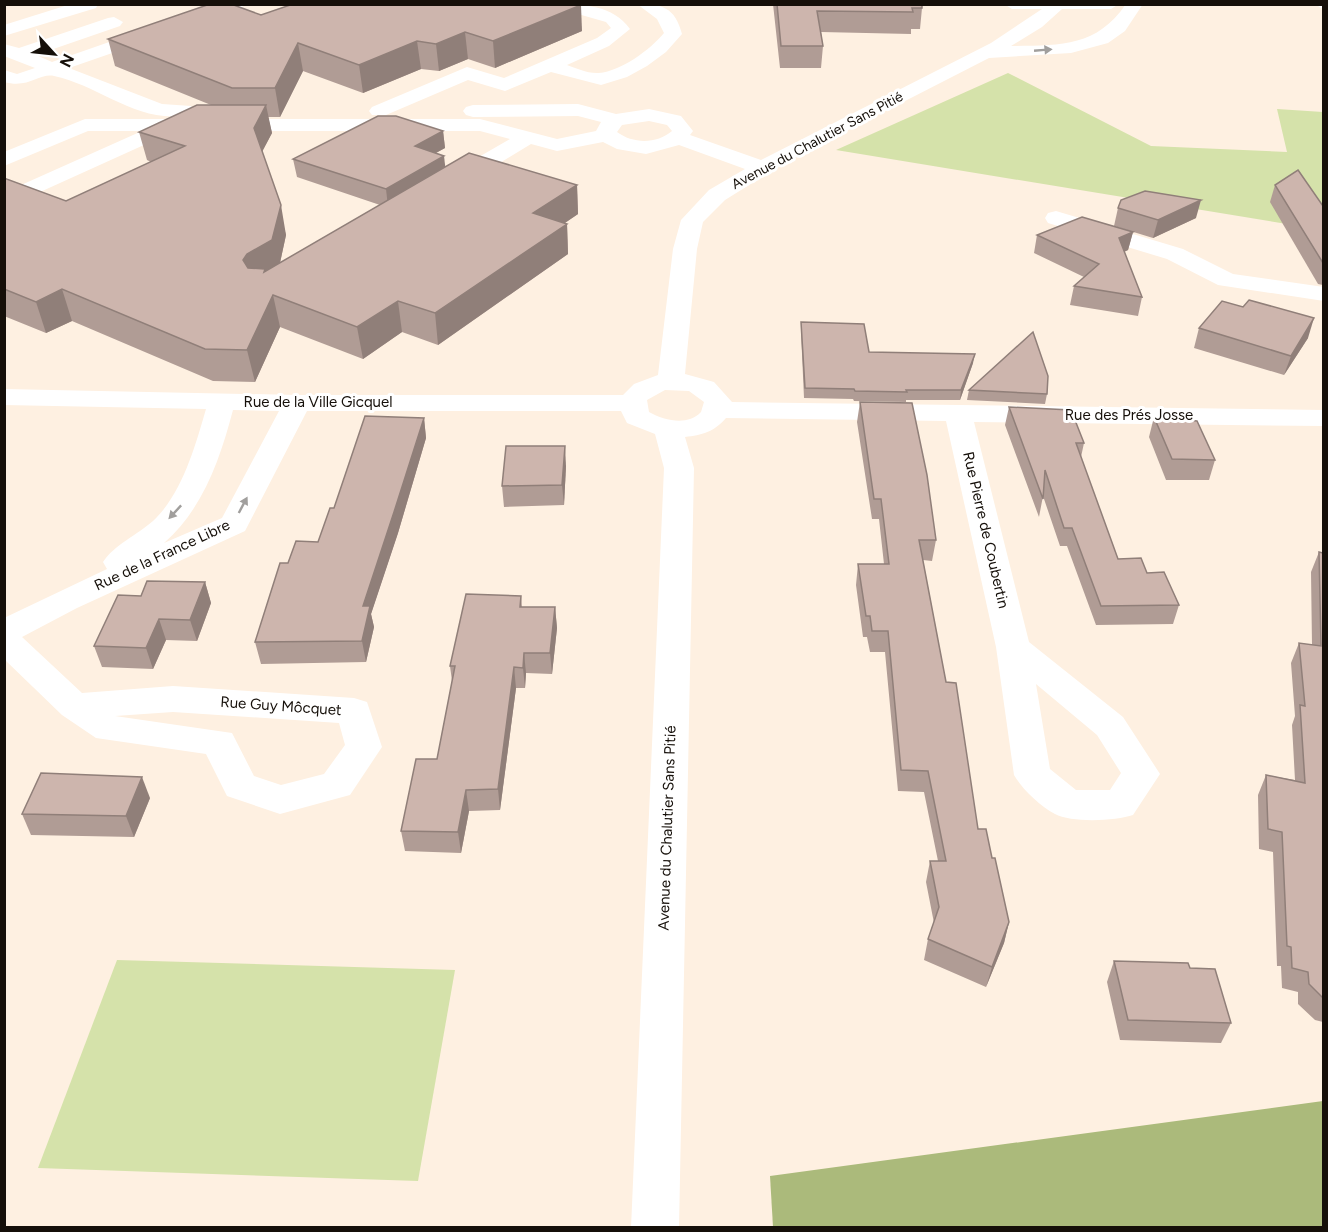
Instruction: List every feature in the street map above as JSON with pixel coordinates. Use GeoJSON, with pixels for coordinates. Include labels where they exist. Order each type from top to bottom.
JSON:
{"type":"FeatureCollection","features":[{"type":"Feature","properties":{"kind":"street"},"geometry":{"type":"LineString","coordinates":[[21,4],[46,18]]}},
{"type":"Feature","properties":{"kind":"street"},"geometry":{"type":"LineString","coordinates":[[4,32],[90,4]]}},
{"type":"Feature","properties":{"kind":"street"},"geometry":{"type":"LineString","coordinates":[[4,76],[18,80],[236,4]]}},
{"type":"Feature","properties":{"kind":"street"},"geometry":{"type":"LineString","coordinates":[[505,85],[603,42],[621,29],[612,18],[563,4]]}},
{"type":"Feature","properties":{"kind":"street"},"geometry":{"type":"LineString","coordinates":[[550,65],[599,80],[640,62],[665,46],[673,34],[670,22],[656,9],[645,4]]}},
{"type":"Feature","properties":{"kind":"street"},"geometry":{"type":"LineString","coordinates":[[1012,4],[1111,4]]}},
{"type":"Feature","properties":{"kind":"street"},"geometry":{"type":"LineString","coordinates":[[985,53],[1047,50],[1098,42],[1112,33],[1135,4]]}},
{"type":"Feature","properties":{"kind":"street","name":"Avenue du Chalutier Sans Pitié"},"geometry":{"type":"LineString","coordinates":[[671,381],[685,249],[692,220],[717,195],[763,168],[985,53],[1036,23],[1058,5]]}},
{"type":"Feature","properties":{"kind":"street"},"geometry":{"type":"LineString","coordinates":[[11,52],[135,15]]}},
{"type":"Feature","properties":{"kind":"street"},"geometry":{"type":"LineString","coordinates":[[11,52],[161,110],[579,110]]}},
{"type":"Feature","properties":{"kind":"street"},"geometry":{"type":"LineString","coordinates":[[4,160],[85,125],[169,127],[480,125],[557,145],[611,127],[636,115],[663,117],[681,125],[683,131],[678,138],[663,144],[635,146],[619,143],[611,127],[579,110],[467,73],[379,111]]}},
{"type":"Feature","properties":{"kind":"street"},"geometry":{"type":"LineString","coordinates":[[18,195],[169,127]]}},
{"type":"Feature","properties":{"kind":"street"},"geometry":{"type":"LineString","coordinates":[[430,195],[528,137]]}},
{"type":"Feature","properties":{"kind":"street"},"geometry":{"type":"LineString","coordinates":[[678,138],[763,168]]}},
{"type":"Feature","properties":{"kind":"street"},"geometry":{"type":"LineString","coordinates":[[1056,218],[1174,255],[1227,280],[1323,294]]}},
{"type":"Feature","properties":{"kind":"street"},"geometry":{"type":"LineString","coordinates":[[671,381],[697,384],[708,389],[718,402],[718,410],[705,423],[694,427],[668,429],[645,423],[637,417],[632,403],[635,396],[649,386],[671,381]]}},
{"type":"Feature","properties":{"kind":"street","name":"Rue de la Ville Gicquel"},"geometry":{"type":"LineString","coordinates":[[4,397],[297,403],[632,403]]}},
{"type":"Feature","properties":{"kind":"street","name":"Rue de la France Libre"},"geometry":{"type":"LineString","coordinates":[[65,600],[143,545],[181,507],[216,423],[222,401]]}},
{"type":"Feature","properties":{"kind":"street","name":"Rue de la France Libre"},"geometry":{"type":"LineString","coordinates":[[4,632],[65,600],[234,524],[297,403]]}},
{"type":"Feature","properties":{"kind":"street","name":"Rue des Prés Josse"},"geometry":{"type":"LineString","coordinates":[[718,410],[1323,418]]}},
{"type":"Feature","properties":{"kind":"street","name":"Rue Pierre de Coubertin"},"geometry":{"type":"LineString","coordinates":[[958,413],[1013,647]]}},
{"type":"Feature","properties":{"kind":"street","name":"Avenue du Chalutier Sans Pitié"},"geometry":{"type":"LineString","coordinates":[[655,1227],[679,468],[668,429]]}},
{"type":"Feature","properties":{"kind":"street","name":"Rue Guy Môcquet"},"geometry":{"type":"LineString","coordinates":[[4,639],[74,706],[109,729],[219,742],[240,786],[280,800],[336,785],[364,747],[354,711],[172,699],[74,706]]}},
{"type":"Feature","properties":{"kind":"green space"},"geometry":{"type":"Polygon","coordinates":[[[1008,73],[1151,146],[1287,152],[1277,109],[1323,112],[1323,230],[836,150],[1008,73]]]}},
{"type":"Feature","properties":{"kind":"green space"},"geometry":{"type":"Polygon","coordinates":[[[117,960],[455,970],[418,1181],[38,1168],[117,960]]]}},
{"type":"Feature","properties":{"kind":"green space"},"geometry":{"type":"Polygon","coordinates":[[[1323,1101],[1323,1227],[773,1227],[770,1176],[1323,1101]]]}},
{"type":"Feature","properties":{"kind":"building"},"geometry":{"type":"Polygon","coordinates":[[[210,4],[231,4],[261,15],[293,4],[581,5],[493,41],[465,32],[436,44],[417,41],[359,65],[298,43],[275,88],[232,88],[108,39],[210,4]]]}},
{"type":"Feature","properties":{"kind":"building"},"geometry":{"type":"Polygon","coordinates":[[[777,4],[922,4],[922,8],[912,8],[913,12],[817,11],[823,46],[781,46],[777,4]]]}},
{"type":"Feature","properties":{"kind":"building"},"geometry":{"type":"Polygon","coordinates":[[[197,105],[266,105],[254,128],[281,205],[272,240],[247,254],[243,260],[248,268],[265,269],[264,272],[469,153],[577,185],[533,213],[567,224],[435,313],[398,301],[357,327],[273,295],[247,350],[205,349],[62,289],[36,302],[4,289],[4,178],[66,201],[185,146],[139,132],[197,105]]]}},
{"type":"Feature","properties":{"kind":"building"},"geometry":{"type":"Polygon","coordinates":[[[378,116],[396,116],[443,131],[415,146],[444,156],[386,189],[293,159],[378,116]]]}},
{"type":"Feature","properties":{"kind":"building"},"geometry":{"type":"Polygon","coordinates":[[[1298,170],[1323,206],[1323,263],[1275,185],[1298,170]]]}},
{"type":"Feature","properties":{"kind":"building"},"geometry":{"type":"Polygon","coordinates":[[[1145,191],[1201,200],[1158,220],[1118,208],[1121,200],[1145,191]]]}},
{"type":"Feature","properties":{"kind":"building"},"geometry":{"type":"Polygon","coordinates":[[[1082,217],[1133,232],[1119,238],[1142,297],[1074,286],[1099,264],[1037,235],[1082,217]]]}},
{"type":"Feature","properties":{"kind":"building"},"geometry":{"type":"Polygon","coordinates":[[[1249,300],[1314,318],[1291,356],[1199,328],[1222,301],[1243,307],[1249,300]]]}},
{"type":"Feature","properties":{"kind":"building"},"geometry":{"type":"Polygon","coordinates":[[[801,322],[864,324],[869,352],[975,354],[961,390],[906,390],[907,392],[805,388],[801,322]]]}},
{"type":"Feature","properties":{"kind":"building"},"geometry":{"type":"Polygon","coordinates":[[[1033,332],[1048,376],[1047,394],[969,390],[1033,332]]]}},
{"type":"Feature","properties":{"kind":"building"},"geometry":{"type":"Polygon","coordinates":[[[860,402],[912,403],[927,475],[936,540],[919,540],[946,682],[956,683],[978,829],[986,829],[1009,922],[992,967],[928,939],[939,907],[930,861],[946,861],[928,771],[901,770],[888,631],[872,631],[870,616],[866,616],[858,564],[889,564],[881,499],[874,499],[860,402]]]}},
{"type":"Feature","properties":{"kind":"building"},"geometry":{"type":"Polygon","coordinates":[[[1009,407],[1071,410],[1084,443],[1076,443],[1118,559],[1141,558],[1147,573],[1164,572],[1179,605],[1101,606],[1072,528],[1064,528],[1045,470],[1043,499],[1009,407]]]}},
{"type":"Feature","properties":{"kind":"building"},"geometry":{"type":"Polygon","coordinates":[[[365,416],[424,418],[363,606],[370,606],[362,641],[255,642],[280,563],[288,563],[296,541],[318,542],[330,508],[334,508],[365,416]]]}},
{"type":"Feature","properties":{"kind":"building"},"geometry":{"type":"Polygon","coordinates":[[[1154,417],[1197,421],[1215,460],[1172,459],[1154,417]]]}},
{"type":"Feature","properties":{"kind":"building"},"geometry":{"type":"Polygon","coordinates":[[[506,446],[565,446],[562,485],[502,486],[506,446]]]}},
{"type":"Feature","properties":{"kind":"building"},"geometry":{"type":"Polygon","coordinates":[[[1319,552],[1323,553],[1323,998],[1309,984],[1308,972],[1292,968],[1291,947],[1287,946],[1282,832],[1268,829],[1266,775],[1305,783],[1300,705],[1305,706],[1299,643],[1321,646],[1319,552]]]}},
{"type":"Feature","properties":{"kind":"building"},"geometry":{"type":"Polygon","coordinates":[[[147,581],[205,582],[190,620],[159,619],[146,648],[94,646],[118,595],[141,596],[147,581]]]}},
{"type":"Feature","properties":{"kind":"building"},"geometry":{"type":"Polygon","coordinates":[[[466,594],[521,596],[520,607],[555,607],[550,653],[524,653],[523,668],[514,667],[498,789],[466,790],[458,832],[401,831],[416,759],[437,759],[455,666],[450,666],[466,594]]]}},
{"type":"Feature","properties":{"kind":"building"},"geometry":{"type":"Polygon","coordinates":[[[41,773],[142,777],[126,816],[22,814],[41,773]]]}},
{"type":"Feature","properties":{"kind":"building"},"geometry":{"type":"Polygon","coordinates":[[[1114,961],[1188,963],[1190,968],[1215,969],[1231,1023],[1128,1020],[1114,961]]]}}]}
